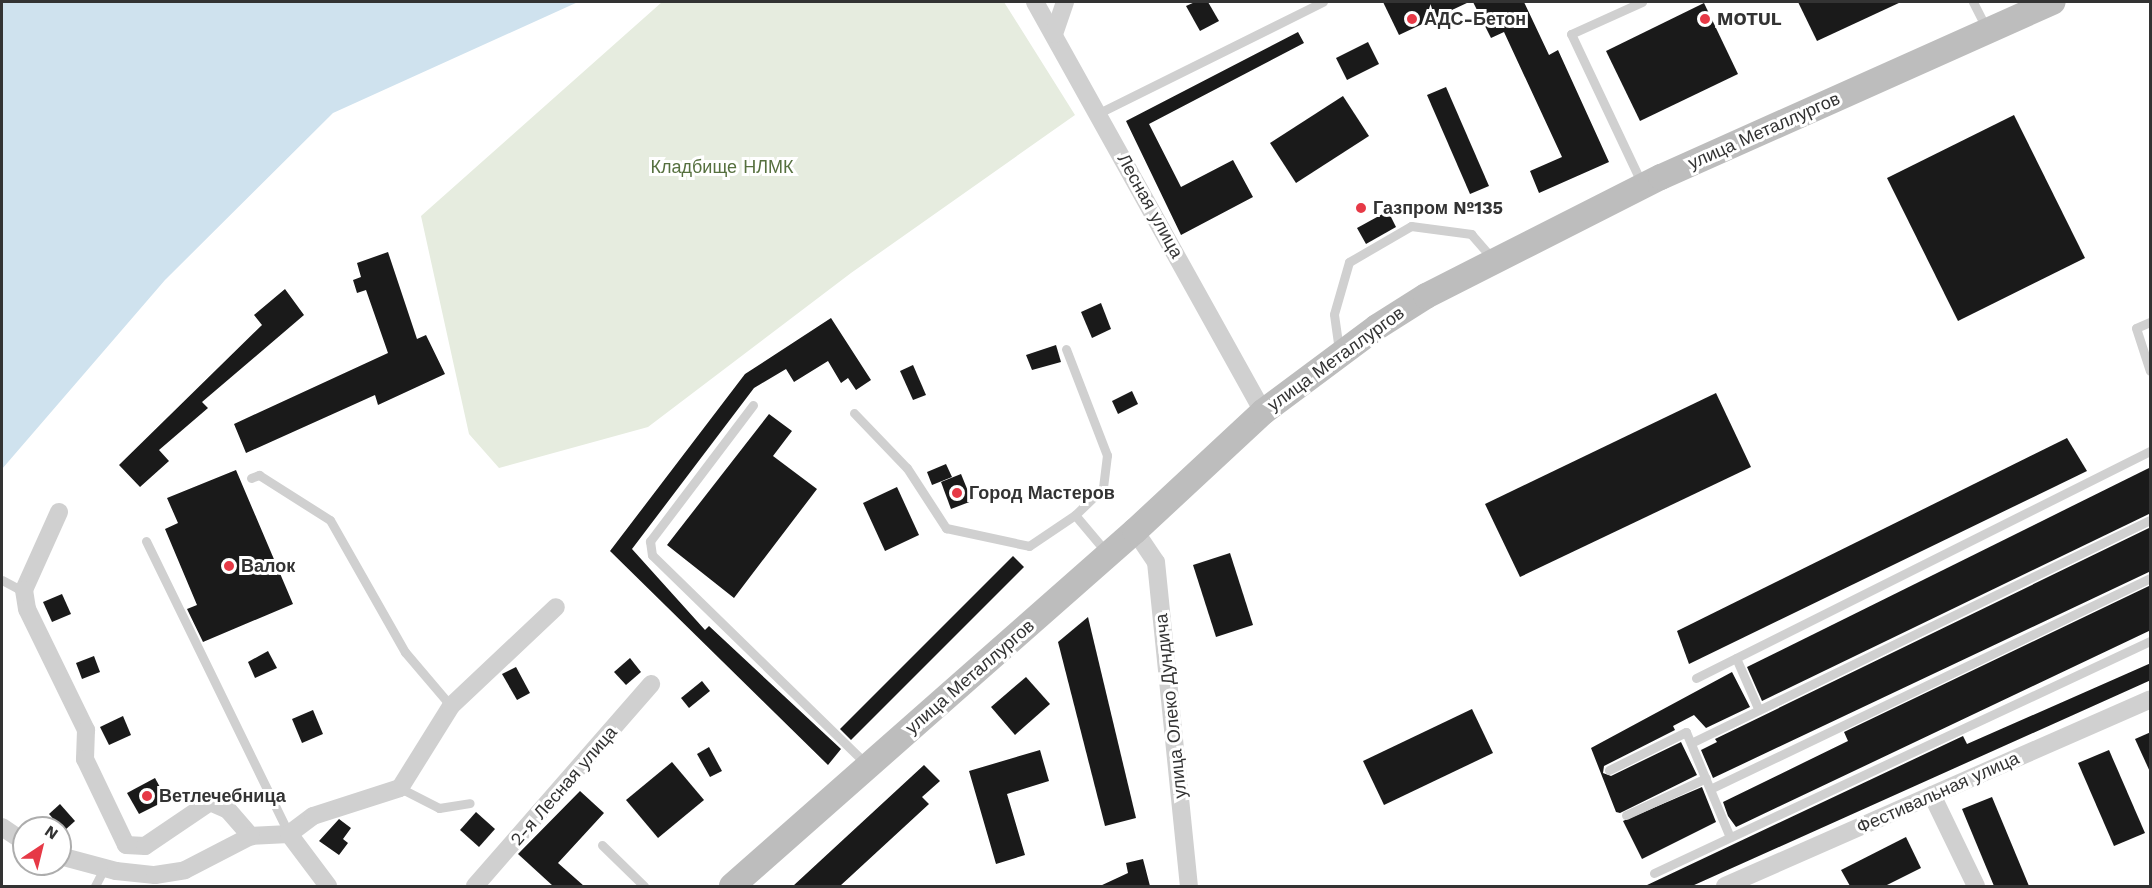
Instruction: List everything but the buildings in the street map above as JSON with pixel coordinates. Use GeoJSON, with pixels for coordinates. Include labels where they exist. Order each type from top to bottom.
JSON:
{"type":"FeatureCollection","features":[{"type":"Feature","properties":{"kind":"main road","name":"улица Металлургов"},"geometry":{"type":"LineString","coordinates":[[732,886],[1109,555],[1263,412],[1426,296],[1643,186],[2053,2]]}},
{"type":"Feature","properties":{"kind":"street","name":"Лесная улица"},"geometry":{"type":"LineString","coordinates":[[1035,2],[1099,113],[1263,412]]}},
{"type":"Feature","properties":{"kind":"street"},"geometry":{"type":"LineString","coordinates":[[1054,34],[1065,2]]}},
{"type":"Feature","properties":{"kind":"street"},"geometry":{"type":"LineString","coordinates":[[59,512],[25,592],[27,609],[86,730],[86,759],[126,845],[145,846],[210,802],[228,810],[251,836]]}},
{"type":"Feature","properties":{"kind":"street","name":"улица Олеко Дундича"},"geometry":{"type":"LineString","coordinates":[[1135,531],[1156,562],[1189,886]]}},
{"type":"Feature","properties":{"kind":"street"},"geometry":{"type":"LineString","coordinates":[[72,859],[105,868],[156,875],[185,870],[251,836],[289,834],[313,816],[400,788],[451,706],[556,607]]}},
{"type":"Feature","properties":{"kind":"street","name":"2-я Лесная улица"},"geometry":{"type":"LineString","coordinates":[[475,886],[651,684]]}},
{"type":"Feature","properties":{"kind":"street","name":"Фестивальная улица"},"geometry":{"type":"LineString","coordinates":[[1725,886],[2151,699]]}},
{"type":"Feature","properties":{"kind":"street"},"geometry":{"type":"LineString","coordinates":[[1932,795],[1976,886]]}},
{"type":"Feature","properties":{"kind":"street"},"geometry":{"type":"LineString","coordinates":[[289,834],[328,886]]}},
{"type":"Feature","properties":{"kind":"lane"},"geometry":{"type":"LineString","coordinates":[[1099,113],[1323,2]]}},
{"type":"Feature","properties":{"kind":"lane"},"geometry":{"type":"LineString","coordinates":[[1642,2],[1571,34],[1643,186]]}},
{"type":"Feature","properties":{"kind":"lane"},"geometry":{"type":"LineString","coordinates":[[1973,2],[1988,31]]}},
{"type":"Feature","properties":{"kind":"lane"},"geometry":{"type":"LineString","coordinates":[[1340,355],[1334,314],[1349,262],[1411,226],[1471,234],[1495,261]]}},
{"type":"Feature","properties":{"kind":"lane"},"geometry":{"type":"LineString","coordinates":[[2151,322],[2136,328],[2151,371]]}},
{"type":"Feature","properties":{"kind":"lane"},"geometry":{"type":"LineString","coordinates":[[854,413],[907,468],[946,528],[1029,546],[1075,514],[1103,488],[1107,455],[1066,349]]}},
{"type":"Feature","properties":{"kind":"lane"},"geometry":{"type":"LineString","coordinates":[[753,405],[650,542],[652,555],[869,766]]}},
{"type":"Feature","properties":{"kind":"lane"},"geometry":{"type":"LineString","coordinates":[[1696,678],[2151,451]]}},
{"type":"Feature","properties":{"kind":"lane"},"geometry":{"type":"LineString","coordinates":[[251,478],[259,474],[330,520],[405,652],[451,706]]}},
{"type":"Feature","properties":{"kind":"lane"},"geometry":{"type":"LineString","coordinates":[[1075,514],[1109,555]]}},
{"type":"Feature","properties":{"kind":"lane"},"geometry":{"type":"LineString","coordinates":[[1691,743],[1758,708],[2151,520]]}},
{"type":"Feature","properties":{"kind":"lane"},"geometry":{"type":"LineString","coordinates":[[146,541],[289,834]]}},
{"type":"Feature","properties":{"kind":"lane"},"geometry":{"type":"LineString","coordinates":[[1710,789],[2151,578]]}},
{"type":"Feature","properties":{"kind":"lane"},"geometry":{"type":"LineString","coordinates":[[2,580],[25,592]]}},
{"type":"Feature","properties":{"kind":"lane"},"geometry":{"type":"LineString","coordinates":[[1654,873],[2151,641]]}},
{"type":"Feature","properties":{"kind":"lane"},"geometry":{"type":"LineString","coordinates":[[1736,658],[1758,708]]}},
{"type":"Feature","properties":{"kind":"lane"},"geometry":{"type":"LineString","coordinates":[[1609,770],[1686,732],[1730,837]]}},
{"type":"Feature","properties":{"kind":"lane"},"geometry":{"type":"LineString","coordinates":[[1626,815],[1706,778]]}},
{"type":"Feature","properties":{"kind":"lane"},"geometry":{"type":"LineString","coordinates":[[400,788],[440,808],[470,803]]}},
{"type":"Feature","properties":{"kind":"lane"},"geometry":{"type":"LineString","coordinates":[[602,845],[644,886]]}},
{"type":"Feature","properties":{"kind":"lane"},"geometry":{"type":"LineString","coordinates":[[95,886],[105,868]]}},
{"type":"Feature","properties":{"kind":"green space","name":"Кладбище НЛМК"},"geometry":{"type":"Polygon","coordinates":[[[662,2],[1004,2],[1075,115],[851,273],[648,427],[499,468],[469,434],[421,216],[662,2]]]}},
{"type":"Feature","properties":{"kind":"water"},"geometry":{"type":"Polygon","coordinates":[[[2,2],[578,2],[333,113],[165,280],[2,469],[2,2]]]}},
{"type":"Feature","properties":{"kind":"place","name":"АДС-Бетон"},"geometry":{"type":"Point","coordinates":[1412,19]}},
{"type":"Feature","properties":{"kind":"place","name":"MOTUL"},"geometry":{"type":"Point","coordinates":[1705,19]}},
{"type":"Feature","properties":{"kind":"place","name":"Газпром №135"},"geometry":{"type":"Point","coordinates":[1361,208]}},
{"type":"Feature","properties":{"kind":"place","name":"Город Мастеров"},"geometry":{"type":"Point","coordinates":[957,493]}},
{"type":"Feature","properties":{"kind":"place","name":"Валок"},"geometry":{"type":"Point","coordinates":[229,566]}},
{"type":"Feature","properties":{"kind":"place","name":"Ветлечебница"},"geometry":{"type":"Point","coordinates":[147,796]}}]}
